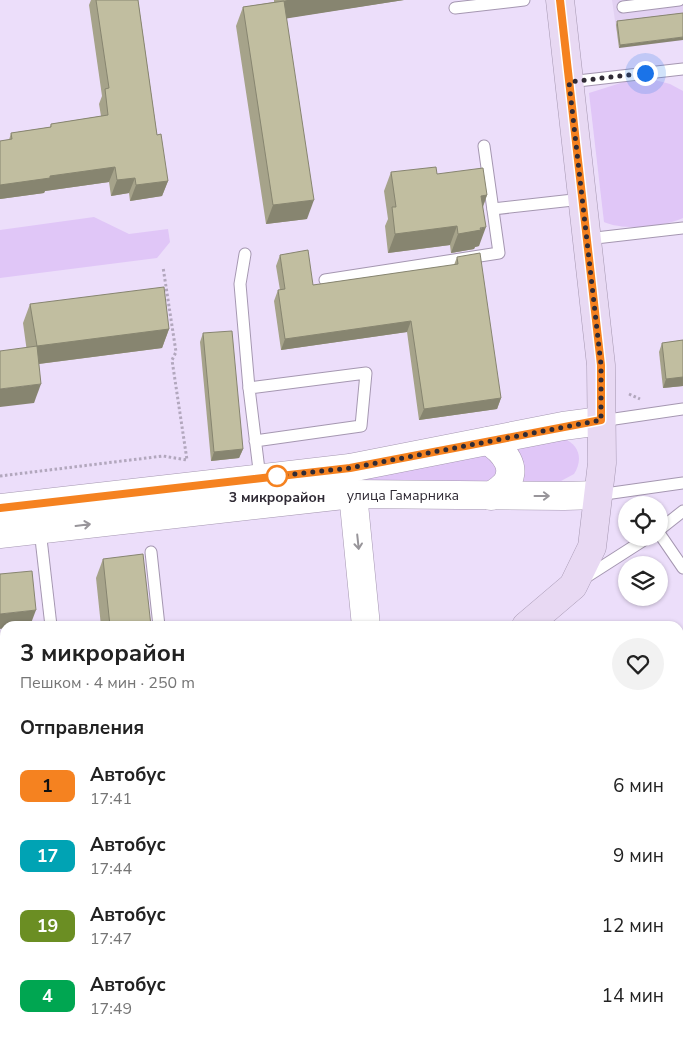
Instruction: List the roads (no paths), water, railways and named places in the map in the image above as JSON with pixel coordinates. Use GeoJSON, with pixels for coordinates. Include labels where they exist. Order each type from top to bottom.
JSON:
{"type":"FeatureCollection","features":[{"type":"Feature","properties":{"kind":"main road"},"geometry":{"type":"LineString","coordinates":[[532,621],[573,586],[592,547],[602,463],[601,365],[560,0]]}},
{"type":"Feature","properties":{"kind":"street","name":"улица Гамарника"},"geometry":{"type":"LineString","coordinates":[[0,508],[350,468],[601,420]]}},
{"type":"Feature","properties":{"kind":"street"},"geometry":{"type":"LineString","coordinates":[[488,441],[500,448],[507,458],[510,471],[505,485],[491,496]]}},
{"type":"Feature","properties":{"kind":"street","name":"улица Гамарника"},"geometry":{"type":"LineString","coordinates":[[0,534],[353,494],[598,495]]}},
{"type":"Feature","properties":{"kind":"street"},"geometry":{"type":"LineString","coordinates":[[353,494],[366,621]]}},
{"type":"Feature","properties":{"kind":"lane"},"geometry":{"type":"LineString","coordinates":[[455,8],[524,0]]}},
{"type":"Feature","properties":{"kind":"lane"},"geometry":{"type":"LineString","coordinates":[[623,7],[675,0]]}},
{"type":"Feature","properties":{"kind":"lane"},"geometry":{"type":"LineString","coordinates":[[569,82],[683,69]]}},
{"type":"Feature","properties":{"kind":"lane"},"geometry":{"type":"LineString","coordinates":[[324,280],[499,253],[484,146]]}},
{"type":"Feature","properties":{"kind":"lane"},"geometry":{"type":"LineString","coordinates":[[492,209],[582,199]]}},
{"type":"Feature","properties":{"kind":"lane"},"geometry":{"type":"LineString","coordinates":[[587,239],[683,228]]}},
{"type":"Feature","properties":{"kind":"lane"},"geometry":{"type":"LineString","coordinates":[[245,254],[240,284],[248,388],[260,478]]}},
{"type":"Feature","properties":{"kind":"lane"},"geometry":{"type":"LineString","coordinates":[[248,388],[366,373],[361,426],[255,441]]}},
{"type":"Feature","properties":{"kind":"lane"},"geometry":{"type":"LineString","coordinates":[[601,420],[683,409]]}},
{"type":"Feature","properties":{"kind":"lane"},"geometry":{"type":"LineString","coordinates":[[598,495],[683,483]]}},
{"type":"Feature","properties":{"kind":"lane"},"geometry":{"type":"LineString","coordinates":[[668,524],[683,511]]}},
{"type":"Feature","properties":{"kind":"lane"},"geometry":{"type":"LineString","coordinates":[[40,530],[50,621]]}},
{"type":"Feature","properties":{"kind":"lane"},"geometry":{"type":"LineString","coordinates":[[668,545],[683,568]]}},
{"type":"Feature","properties":{"kind":"lane"},"geometry":{"type":"LineString","coordinates":[[573,586],[635,546]]}},
{"type":"Feature","properties":{"kind":"lane"},"geometry":{"type":"LineString","coordinates":[[151,552],[158,621]]}},
{"type":"Feature","properties":{"kind":"place","name":"3 микрорайон"},"geometry":{"type":"Point","coordinates":[277,476]}}]}
